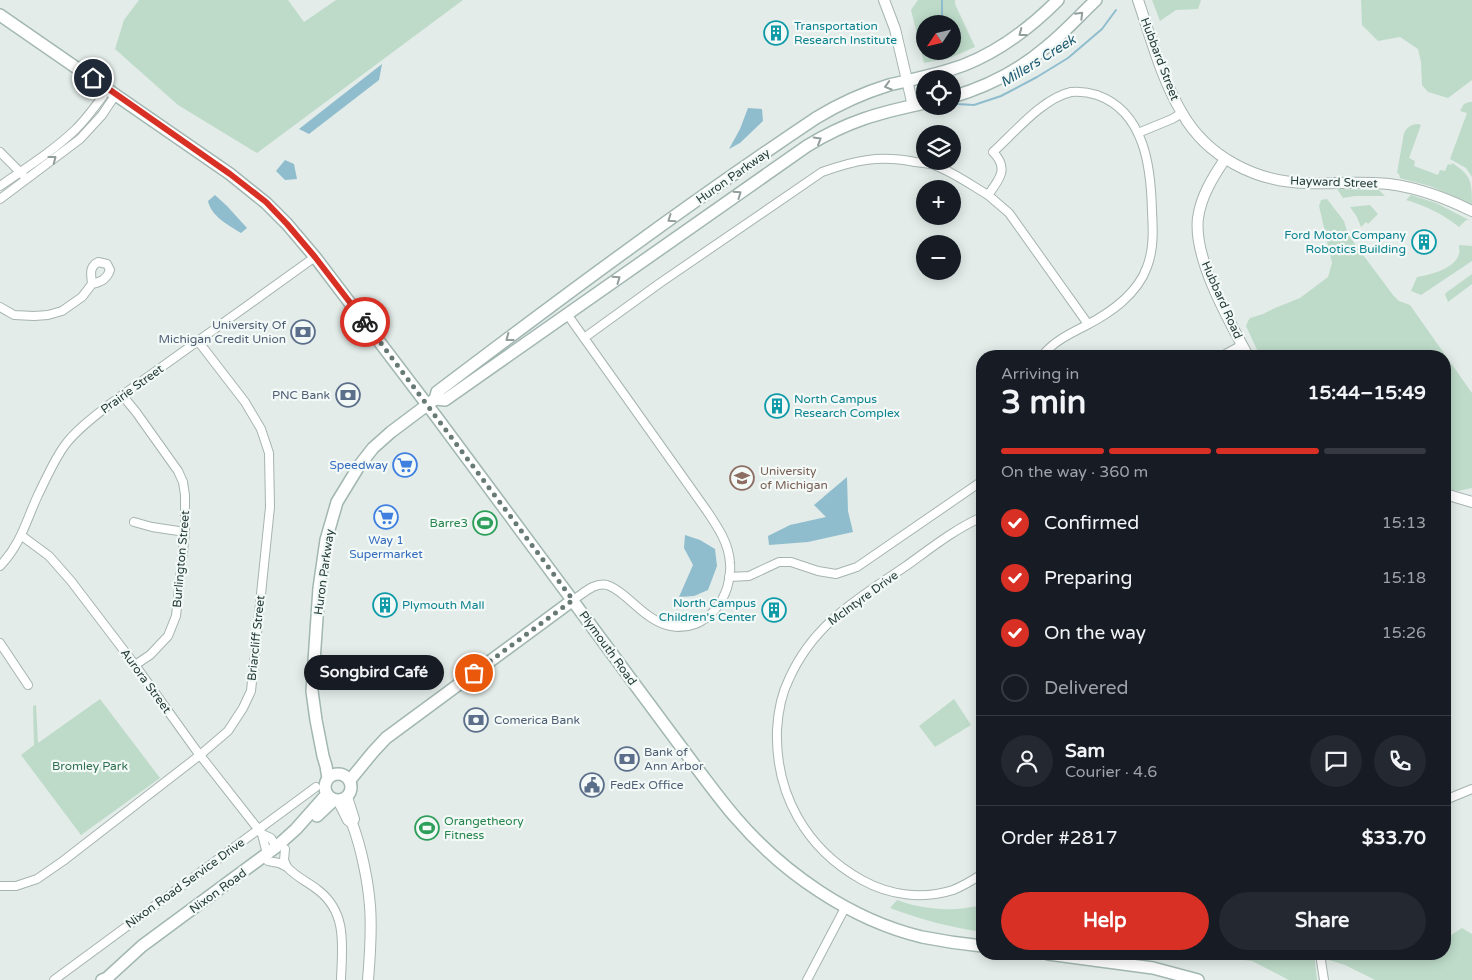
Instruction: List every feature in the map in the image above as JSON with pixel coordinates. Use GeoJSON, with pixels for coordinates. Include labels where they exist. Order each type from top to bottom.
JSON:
{"type":"FeatureCollection","features":[{"type":"Feature","properties":{"kind":"main road","name":"Huron Parkway"},"geometry":{"type":"LineString","coordinates":[[328,778],[317,726],[312,690],[319,588],[326,540],[337,502],[358,466],[373,448],[431,402],[437,392],[566,296],[800,129],[838,105],[868,92],[952,69],[987,55],[1029,27],[1058,0]]}},
{"type":"Feature","properties":{"kind":"main road"},"geometry":{"type":"LineString","coordinates":[[961,94],[990,83],[1029,60],[1053,42],[1096,0]]}},
{"type":"Feature","properties":{"kind":"main road","name":"Plymouth Road"},"geometry":{"type":"LineString","coordinates":[[0,15],[230,174],[266,202],[287,224],[431,402],[696,767],[736,818],[777,860],[816,889],[863,916],[921,936],[976,945]]}},
{"type":"Feature","properties":{"kind":"main road","name":"Huron Parkway"},"geometry":{"type":"LineString","coordinates":[[431,402],[445,400],[807,146],[836,130],[873,115],[916,106]]}},
{"type":"Feature","properties":{"kind":"main road"},"geometry":{"type":"LineString","coordinates":[[707,194],[717,209]]}},
{"type":"Feature","properties":{"kind":"main road"},"geometry":{"type":"LineString","coordinates":[[566,296],[564,304],[567,314]]}},
{"type":"Feature","properties":{"kind":"main road"},"geometry":{"type":"LineString","coordinates":[[345,776],[386,738],[573,600]]}},
{"type":"Feature","properties":{"kind":"main road","name":"Huron Parkway"},"geometry":{"type":"LineString","coordinates":[[317,726],[332,762],[345,776]]}},
{"type":"Feature","properties":{"kind":"main road"},"geometry":{"type":"LineString","coordinates":[[335,774],[345,776],[351,789],[336,798],[325,786],[328,778],[335,774]]}},
{"type":"Feature","properties":{"kind":"main road","name":"Nixon Road"},"geometry":{"type":"LineString","coordinates":[[116,980],[134,961],[225,894],[266,861],[336,798]]}},
{"type":"Feature","properties":{"kind":"main road","name":"Nixon Road"},"geometry":{"type":"LineString","coordinates":[[102,980],[107,978],[142,946],[266,861]]}},
{"type":"Feature","properties":{"kind":"main road"},"geometry":{"type":"LineString","coordinates":[[1107,960],[1153,968],[1198,980]]}},
{"type":"Feature","properties":{"kind":"street"},"geometry":{"type":"LineString","coordinates":[[884,0],[895,29],[913,106]]}},
{"type":"Feature","properties":{"kind":"street","name":"Hubbard Street"},"geometry":{"type":"LineString","coordinates":[[1138,0],[1163,74],[1182,113],[1195,132],[1225,159]]}},
{"type":"Feature","properties":{"kind":"street"},"geometry":{"type":"LineString","coordinates":[[0,186],[76,129],[112,92]]}},
{"type":"Feature","properties":{"kind":"street"},"geometry":{"type":"LineString","coordinates":[[0,199],[80,139],[102,115],[112,92]]}},
{"type":"Feature","properties":{"kind":"street"},"geometry":{"type":"LineString","coordinates":[[988,195],[1002,173],[999,158],[993,152],[1028,119],[1058,97],[1071,92],[1087,92],[1103,97],[1118,106],[1138,133],[1149,168],[1152,197],[1152,246],[1147,268],[1136,286],[1121,303],[1046,350]]}},
{"type":"Feature","properties":{"kind":"street"},"geometry":{"type":"LineString","coordinates":[[1138,133],[1182,113]]}},
{"type":"Feature","properties":{"kind":"street"},"geometry":{"type":"LineString","coordinates":[[0,152],[21,171],[27,180]]}},
{"type":"Feature","properties":{"kind":"street"},"geometry":{"type":"LineString","coordinates":[[584,338],[660,283],[822,172],[845,163],[871,158],[896,158],[933,165],[951,173],[988,195],[1009,213],[1088,324]]}},
{"type":"Feature","properties":{"kind":"street","name":"Hayward Street"},"geometry":{"type":"LineString","coordinates":[[1225,159],[1258,175],[1290,182],[1362,182],[1411,188],[1437,196],[1472,211]]}},
{"type":"Feature","properties":{"kind":"street","name":"Hubbard Road"},"geometry":{"type":"LineString","coordinates":[[1225,159],[1205,194],[1198,218],[1199,245],[1220,301],[1245,350]]}},
{"type":"Feature","properties":{"kind":"street","name":"Prairie Street"},"geometry":{"type":"LineString","coordinates":[[0,566],[22,536],[37,498],[65,445],[86,424],[315,257]]}},
{"type":"Feature","properties":{"kind":"street"},"geometry":{"type":"LineString","coordinates":[[0,307],[14,315],[48,315],[62,311],[82,297],[92,284]]}},
{"type":"Feature","properties":{"kind":"street"},"geometry":{"type":"LineString","coordinates":[[567,314],[722,534],[730,562],[726,593],[718,607],[704,619],[688,627],[671,626],[657,621],[618,591],[607,585],[596,585],[573,600]]}},
{"type":"Feature","properties":{"kind":"street","name":"Briarcliff Street"},"geometry":{"type":"LineString","coordinates":[[0,886],[16,886],[37,879],[200,755],[228,731],[251,690],[270,507],[269,453],[260,429],[245,402],[198,341]]}},
{"type":"Feature","properties":{"kind":"street"},"geometry":{"type":"LineString","coordinates":[[1233,350],[1242,345]]}},
{"type":"Feature","properties":{"kind":"street","name":"Burlington Street"},"geometry":{"type":"LineString","coordinates":[[122,396],[136,412],[178,471],[183,482],[185,495],[185,532],[176,616],[168,636],[150,655],[135,665]]}},
{"type":"Feature","properties":{"kind":"street"},"geometry":{"type":"LineString","coordinates":[[729,577],[749,576],[779,562],[791,562],[818,571],[836,574],[857,567],[976,485]]}},
{"type":"Feature","properties":{"kind":"street"},"geometry":{"type":"LineString","coordinates":[[1451,496],[1472,502]]}},
{"type":"Feature","properties":{"kind":"street","name":"McIntyre Drive"},"geometry":{"type":"LineString","coordinates":[[976,520],[949,535],[850,605],[820,631],[806,648],[788,680],[779,712],[777,739],[782,779],[794,811],[814,842],[837,864],[881,889],[900,894],[940,893],[952,890],[976,877]]}},
{"type":"Feature","properties":{"kind":"street"},"geometry":{"type":"LineString","coordinates":[[134,522],[185,532]]}},
{"type":"Feature","properties":{"kind":"street","name":"Aurora Street"},"geometry":{"type":"LineString","coordinates":[[22,536],[49,556],[71,581],[135,665],[200,755],[260,832],[266,850],[266,861]]}},
{"type":"Feature","properties":{"kind":"street"},"geometry":{"type":"LineString","coordinates":[[0,643],[28,685]]}},
{"type":"Feature","properties":{"kind":"street","name":"Nixon Road Service Drive"},"geometry":{"type":"LineString","coordinates":[[54,980],[260,832],[316,786]]}},
{"type":"Feature","properties":{"kind":"street"},"geometry":{"type":"LineString","coordinates":[[1451,798],[1472,789]]}},
{"type":"Feature","properties":{"kind":"street"},"geometry":{"type":"LineString","coordinates":[[336,798],[348,820],[352,823],[367,882],[371,932],[368,980]]}},
{"type":"Feature","properties":{"kind":"street","name":"Aurora Street"},"geometry":{"type":"LineString","coordinates":[[260,832],[271,838],[280,848]]}},
{"type":"Feature","properties":{"kind":"street"},"geometry":{"type":"LineString","coordinates":[[280,848],[287,867]]}},
{"type":"Feature","properties":{"kind":"street"},"geometry":{"type":"LineString","coordinates":[[266,861],[279,863],[287,867],[319,890],[329,901],[342,929],[341,980]]}},
{"type":"Feature","properties":{"kind":"street"},"geometry":{"type":"LineString","coordinates":[[807,980],[846,906]]}},
{"type":"Feature","properties":{"kind":"street"},"geometry":{"type":"LineString","coordinates":[[1321,960],[1324,980]]}},
{"type":"Feature","properties":{"kind":"green space"},"geometry":{"type":"Polygon","coordinates":[[[139,0],[288,0],[304,22],[336,0],[463,0],[257,153],[178,105],[115,49],[124,20],[139,0]]]}},
{"type":"Feature","properties":{"kind":"green space"},"geometry":{"type":"Polygon","coordinates":[[[918,0],[955,0],[960,15],[916,15],[916,30],[911,10],[918,0]]]}},
{"type":"Feature","properties":{"kind":"green space"},"geometry":{"type":"Polygon","coordinates":[[[1152,0],[1201,0],[1198,9],[1176,10],[1160,21],[1152,0]]]}},
{"type":"Feature","properties":{"kind":"green space"},"geometry":{"type":"Polygon","coordinates":[[[1361,0],[1472,0],[1472,80],[1448,98],[1428,92],[1422,85],[1421,62],[1418,49],[1400,37],[1378,41],[1362,25],[1361,0]]]}},
{"type":"Feature","properties":{"kind":"green space"},"geometry":{"type":"Polygon","coordinates":[[[961,17],[975,47],[961,53],[961,17]]]}},
{"type":"Feature","properties":{"kind":"green space"},"geometry":{"type":"Polygon","coordinates":[[[923,60],[940,60],[924,63],[923,60]]]}},
{"type":"Feature","properties":{"kind":"green space"},"geometry":{"type":"Polygon","coordinates":[[[1472,102],[1472,177],[1466,168],[1450,159],[1467,113],[1460,111],[1464,104],[1472,102]]]}},
{"type":"Feature","properties":{"kind":"green space"},"geometry":{"type":"Polygon","coordinates":[[[1421,125],[1409,158],[1415,161],[1414,166],[1438,175],[1440,170],[1445,171],[1448,164],[1451,165],[1452,163],[1463,171],[1469,179],[1472,190],[1472,204],[1430,186],[1400,178],[1397,173],[1404,133],[1410,126],[1421,125]]]}},
{"type":"Feature","properties":{"kind":"green space"},"geometry":{"type":"Polygon","coordinates":[[[1337,189],[1379,190],[1385,196],[1343,198],[1337,189]]]}},
{"type":"Feature","properties":{"kind":"green space"},"geometry":{"type":"Polygon","coordinates":[[[1411,195],[1436,203],[1469,220],[1466,220],[1459,227],[1434,211],[1406,200],[1411,195]]]}},
{"type":"Feature","properties":{"kind":"green space"},"geometry":{"type":"Polygon","coordinates":[[[1327,199],[1344,221],[1348,234],[1393,295],[1399,301],[1410,305],[1442,350],[1257,350],[1246,326],[1250,318],[1300,298],[1328,277],[1332,263],[1319,206],[1321,200],[1327,199]]]}},
{"type":"Feature","properties":{"kind":"green space"},"geometry":{"type":"Polygon","coordinates":[[[1370,205],[1378,214],[1368,224],[1366,222],[1361,227],[1350,207],[1370,205]]]}},
{"type":"Feature","properties":{"kind":"green space"},"geometry":{"type":"Polygon","coordinates":[[[1459,245],[1472,246],[1472,261],[1421,295],[1411,291],[1417,277],[1428,275],[1452,264],[1459,254],[1459,245]]]}},
{"type":"Feature","properties":{"kind":"green space"},"geometry":{"type":"Polygon","coordinates":[[[1472,274],[1472,284],[1448,302],[1445,294],[1472,274]]]}},
{"type":"Feature","properties":{"kind":"green space"},"geometry":{"type":"Polygon","coordinates":[[[1451,363],[1472,393],[1472,488],[1458,491],[1451,490],[1451,363]]]}},
{"type":"Feature","properties":{"kind":"green space","name":"Bromley Park"},"geometry":{"type":"Polygon","coordinates":[[[100,699],[160,778],[81,835],[21,755],[34,745],[33,706],[36,705],[38,743],[100,699]]]}},
{"type":"Feature","properties":{"kind":"green space"},"geometry":{"type":"Polygon","coordinates":[[[954,699],[971,725],[935,747],[919,726],[954,699]]]}},
{"type":"Feature","properties":{"kind":"green space"},"geometry":{"type":"Polygon","coordinates":[[[897,900],[917,906],[939,909],[961,909],[976,906],[976,931],[936,923],[890,908],[897,900]]]}},
{"type":"Feature","properties":{"kind":"green space"},"geometry":{"type":"Polygon","coordinates":[[[1462,928],[1472,934],[1472,980],[1375,980],[1345,965],[1329,960],[1451,960],[1451,935],[1462,928]]]}},
{"type":"Feature","properties":{"kind":"green space"},"geometry":{"type":"Polygon","coordinates":[[[1244,960],[1315,960],[1317,980],[1289,980],[1252,961],[1244,960]]]}},
{"type":"Feature","properties":{"kind":"water"},"geometry":{"type":"Polygon","coordinates":[[[382,64],[379,80],[309,134],[299,129],[382,64]]]}},
{"type":"Feature","properties":{"kind":"water"},"geometry":{"type":"Polygon","coordinates":[[[748,108],[762,109],[763,121],[740,143],[729,149],[740,129],[748,108]]]}},
{"type":"Feature","properties":{"kind":"water"},"geometry":{"type":"Polygon","coordinates":[[[285,160],[294,164],[297,179],[285,180],[276,171],[285,160]]]}},
{"type":"Feature","properties":{"kind":"water"},"geometry":{"type":"Polygon","coordinates":[[[215,195],[247,228],[241,233],[216,216],[208,201],[215,195]]]}},
{"type":"Feature","properties":{"kind":"water"},"geometry":{"type":"Polygon","coordinates":[[[847,477],[848,511],[853,532],[808,542],[769,545],[768,536],[790,525],[826,517],[814,505],[847,477]]]}},
{"type":"Feature","properties":{"kind":"water"},"geometry":{"type":"Polygon","coordinates":[[[685,535],[700,540],[715,549],[717,566],[708,590],[694,596],[679,597],[693,565],[684,548],[685,535]]]}},
{"type":"Feature","properties":{"kind":"waterway","name":"Millers Creek"},"geometry":{"type":"LineString","coordinates":[[942,0],[942,15]]}},
{"type":"Feature","properties":{"kind":"waterway","name":"Millers Creek"},"geometry":{"type":"LineString","coordinates":[[961,104],[974,105],[1001,96],[1037,77],[1068,58],[1102,29],[1116,10]]}},
{"type":"Feature","properties":{"kind":"way so far"},"geometry":{"type":"LineString","coordinates":[[365,322],[573,600],[474,673]]}},
{"type":"Feature","properties":{"kind":"place","name":"Transportation Research Institute"},"geometry":{"type":"Point","coordinates":[776,33]}},
{"type":"Feature","properties":{"kind":"place","name":"Ford Motor Company Robotics Building"},"geometry":{"type":"Point","coordinates":[1424,242]}},
{"type":"Feature","properties":{"kind":"place","name":"University Of Michigan Credit Union"},"geometry":{"type":"Point","coordinates":[303,332]}},
{"type":"Feature","properties":{"kind":"place","name":"PNC Bank"},"geometry":{"type":"Point","coordinates":[348,395]}},
{"type":"Feature","properties":{"kind":"place","name":"North Campus Research Complex"},"geometry":{"type":"Point","coordinates":[777,406]}},
{"type":"Feature","properties":{"kind":"place","name":"Speedway"},"geometry":{"type":"Point","coordinates":[405,465]}},
{"type":"Feature","properties":{"kind":"place","name":"University of Michigan"},"geometry":{"type":"Point","coordinates":[742,478]}},
{"type":"Feature","properties":{"kind":"place","name":"Way 1 Supermarket"},"geometry":{"type":"Point","coordinates":[386,517]}},
{"type":"Feature","properties":{"kind":"place","name":"Barre3"},"geometry":{"type":"Point","coordinates":[485,523]}},
{"type":"Feature","properties":{"kind":"place","name":"Plymouth Mall"},"geometry":{"type":"Point","coordinates":[385,605]}},
{"type":"Feature","properties":{"kind":"place","name":"North Campus Children's Center"},"geometry":{"type":"Point","coordinates":[774,610]}},
{"type":"Feature","properties":{"kind":"place","name":"Songbird Café"},"geometry":{"type":"Point","coordinates":[474,673]}},
{"type":"Feature","properties":{"kind":"place","name":"Comerica Bank"},"geometry":{"type":"Point","coordinates":[476,720]}},
{"type":"Feature","properties":{"kind":"place","name":"Bank of Ann Arbor"},"geometry":{"type":"Point","coordinates":[627,759]}},
{"type":"Feature","properties":{"kind":"place","name":"FedEx Office"},"geometry":{"type":"Point","coordinates":[592,785]}},
{"type":"Feature","properties":{"kind":"place","name":"Orangetheory Fitness"},"geometry":{"type":"Point","coordinates":[427,828]}},
{"type":"Feature","properties":{"kind":"route"},"geometry":{"type":"LineString","coordinates":[[93,78],[230,174],[266,202],[315,257],[365,322]]}}]}
